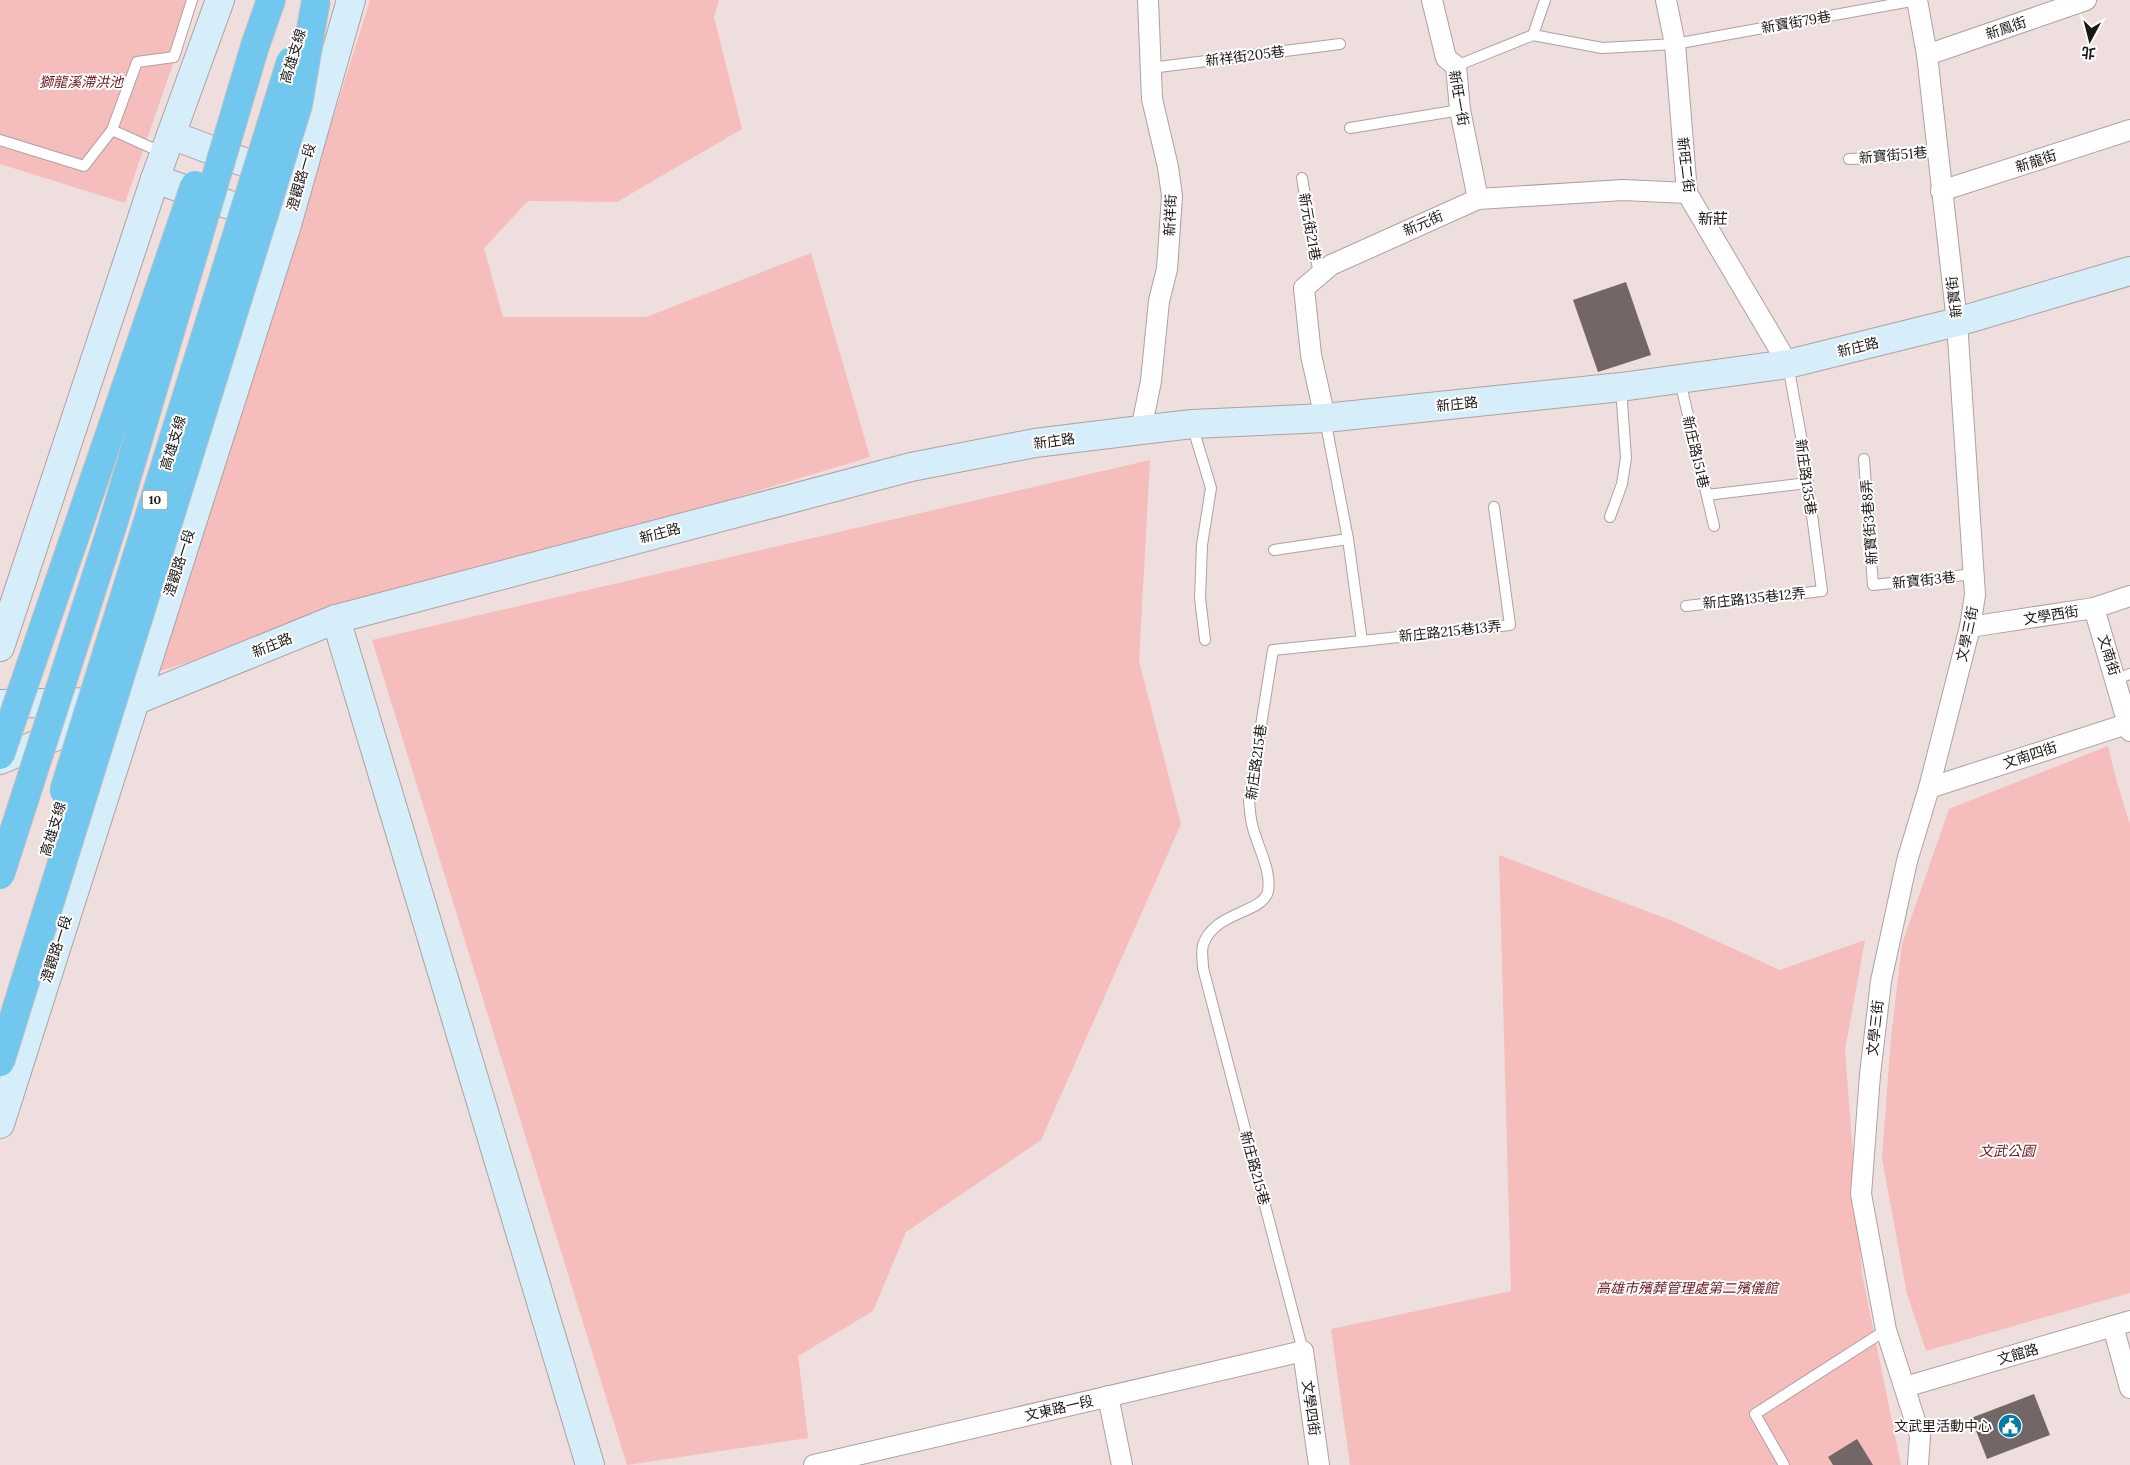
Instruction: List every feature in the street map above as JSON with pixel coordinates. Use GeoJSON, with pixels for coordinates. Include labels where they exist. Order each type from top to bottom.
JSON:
{"type":"FeatureCollection","features":[{"type":"Feature","properties":{"kind":"highway","name":"10"},"geometry":{"type":"LineString","coordinates":[[0,875],[109,536],[255,46],[271,0]]}},
{"type":"Feature","properties":{"kind":"highway","name":"高雄支線"},"geometry":{"type":"LineString","coordinates":[[0,1000],[310,0]]}},
{"type":"Feature","properties":{"kind":"highway"},"geometry":{"type":"LineString","coordinates":[[0,1062],[298,105],[316,0]]}},
{"type":"Feature","properties":{"kind":"highway"},"geometry":{"type":"LineString","coordinates":[[0,756],[201,168],[255,46]]}},
{"type":"Feature","properties":{"kind":"street"},"geometry":{"type":"LineString","coordinates":[[0,647],[155,179],[220,0]]}},
{"type":"Feature","properties":{"kind":"street","name":"澄觀路一段"},"geometry":{"type":"LineString","coordinates":[[0,1124],[287,225],[351,0]]}},
{"type":"Feature","properties":{"kind":"street","name":"新祥街"},"geometry":{"type":"LineString","coordinates":[[1141,430],[1151,381],[1159,301],[1167,269],[1172,196],[1168,167],[1152,99],[1148,0]]}},
{"type":"Feature","properties":{"kind":"street","name":"新旺一街"},"geometry":{"type":"LineString","coordinates":[[1432,0],[1446,58],[1456,66],[1460,110],[1478,199]]}},
{"type":"Feature","properties":{"kind":"street","name":"新旺二街"},"geometry":{"type":"LineString","coordinates":[[1666,0],[1675,44],[1687,193],[1788,364]]}},
{"type":"Feature","properties":{"kind":"street","name":"新寶街"},"geometry":{"type":"LineString","coordinates":[[1917,0],[1927,55],[1936,151],[1957,322],[1975,595]]}},
{"type":"Feature","properties":{"kind":"street","name":"新鳳街"},"geometry":{"type":"LineString","coordinates":[[1927,55],[2086,0]]}},
{"type":"Feature","properties":{"kind":"street","name":"新龍街"},"geometry":{"type":"LineString","coordinates":[[1941,191],[2130,130]]}},
{"type":"Feature","properties":{"kind":"street"},"geometry":{"type":"LineString","coordinates":[[168,144],[299,183]]}},
{"type":"Feature","properties":{"kind":"street"},"geometry":{"type":"LineString","coordinates":[[155,179],[287,225]]}},
{"type":"Feature","properties":{"kind":"street","name":"新元街"},"geometry":{"type":"LineString","coordinates":[[1325,418],[1311,355],[1304,288],[1331,265],[1478,199],[1623,190],[1687,193]]}},
{"type":"Feature","properties":{"kind":"street","name":"新庄路"},"geometry":{"type":"LineString","coordinates":[[0,704],[134,701],[336,619],[911,467],[1035,443],[1192,424],[1325,418],[1621,387],[1788,364],[1957,322],[2130,271]]}},
{"type":"Feature","properties":{"kind":"street","name":"文學三街"},"geometry":{"type":"LineString","coordinates":[[1918,1465],[1920,1436],[1886,1330],[1861,1194],[1870,1075],[1881,981],[1907,861],[1929,788],[1970,627],[1975,595]]}},
{"type":"Feature","properties":{"kind":"street","name":"文學西街"},"geometry":{"type":"LineString","coordinates":[[1970,627],[2094,608],[2130,596]]}},
{"type":"Feature","properties":{"kind":"street","name":"文南街"},"geometry":{"type":"LineString","coordinates":[[2094,608],[2123,676],[2129,726]]}},
{"type":"Feature","properties":{"kind":"street"},"geometry":{"type":"LineString","coordinates":[[336,619],[590,1465]]}},
{"type":"Feature","properties":{"kind":"street"},"geometry":{"type":"LineString","coordinates":[[0,760],[61,735],[134,701]]}},
{"type":"Feature","properties":{"kind":"street","name":"文南四街"},"geometry":{"type":"LineString","coordinates":[[1929,788],[2129,726]]}},
{"type":"Feature","properties":{"kind":"street"},"geometry":{"type":"LineString","coordinates":[[2122,1323],[2130,1388]]}},
{"type":"Feature","properties":{"kind":"street","name":"文館路"},"geometry":{"type":"LineString","coordinates":[[1905,1387],[2122,1323]]}},
{"type":"Feature","properties":{"kind":"street","name":"文東路一段"},"geometry":{"type":"LineString","coordinates":[[814,1465],[1303,1351]]}},
{"type":"Feature","properties":{"kind":"street","name":"文學四街"},"geometry":{"type":"LineString","coordinates":[[1303,1351],[1319,1465]]}},
{"type":"Feature","properties":{"kind":"street"},"geometry":{"type":"LineString","coordinates":[[1108,1396],[1122,1465]]}},
{"type":"Feature","properties":{"kind":"lane"},"geometry":{"type":"LineString","coordinates":[[0,140],[84,166],[112,130],[137,62],[174,57],[192,0]]}},
{"type":"Feature","properties":{"kind":"lane"},"geometry":{"type":"LineString","coordinates":[[1456,66],[1533,35],[1545,0]]}},
{"type":"Feature","properties":{"kind":"lane","name":"新寶街79巷"},"geometry":{"type":"LineString","coordinates":[[1533,35],[1602,48],[1675,44],[1917,0]]}},
{"type":"Feature","properties":{"kind":"lane","name":"新祥街205巷"},"geometry":{"type":"LineString","coordinates":[[1151,68],[1340,44]]}},
{"type":"Feature","properties":{"kind":"lane"},"geometry":{"type":"LineString","coordinates":[[1350,128],[1460,110]]}},
{"type":"Feature","properties":{"kind":"lane"},"geometry":{"type":"LineString","coordinates":[[112,130],[168,144]]}},
{"type":"Feature","properties":{"kind":"lane","name":"新寶街51巷"},"geometry":{"type":"LineString","coordinates":[[1849,159],[1936,151]]}},
{"type":"Feature","properties":{"kind":"lane","name":"新元街21巷"},"geometry":{"type":"LineString","coordinates":[[1302,178],[1319,275]]}},
{"type":"Feature","properties":{"kind":"lane","name":"新庄路135巷"},"geometry":{"type":"LineString","coordinates":[[1788,364],[1822,591]]}},
{"type":"Feature","properties":{"kind":"lane","name":"新庄路151巷"},"geometry":{"type":"LineString","coordinates":[[1679,378],[1714,526]]}},
{"type":"Feature","properties":{"kind":"lane"},"geometry":{"type":"LineString","coordinates":[[1610,517],[1622,484],[1626,458],[1621,387]]}},
{"type":"Feature","properties":{"kind":"lane"},"geometry":{"type":"LineString","coordinates":[[1325,418],[1348,539],[1362,641]]}},
{"type":"Feature","properties":{"kind":"lane"},"geometry":{"type":"LineString","coordinates":[[1192,424],[1210,488],[1202,554],[1200,598],[1205,640]]}},
{"type":"Feature","properties":{"kind":"lane","name":"新寶街3巷8弄"},"geometry":{"type":"LineString","coordinates":[[1864,460],[1874,585]]}},
{"type":"Feature","properties":{"kind":"lane"},"geometry":{"type":"LineString","coordinates":[[1707,495],[1807,484]]}},
{"type":"Feature","properties":{"kind":"lane","name":"新庄路215巷13弄"},"geometry":{"type":"LineString","coordinates":[[1362,641],[1510,625],[1494,507]]}},
{"type":"Feature","properties":{"kind":"lane"},"geometry":{"type":"LineString","coordinates":[[1274,550],[1348,539]]}},
{"type":"Feature","properties":{"kind":"lane","name":"新寶街3巷"},"geometry":{"type":"LineString","coordinates":[[1874,585],[1974,574]]}},
{"type":"Feature","properties":{"kind":"lane","name":"新庄路135巷12弄"},"geometry":{"type":"LineString","coordinates":[[1686,606],[1822,591]]}},
{"type":"Feature","properties":{"kind":"lane","name":"新庄路215巷"},"geometry":{"type":"LineString","coordinates":[[1303,1351],[1203,968],[1202,946],[1208,934],[1220,922],[1261,903],[1268,891],[1267,874],[1252,824],[1249,801],[1273,650],[1362,641]]}},
{"type":"Feature","properties":{"kind":"lane"},"geometry":{"type":"LineString","coordinates":[[1784,1465],[1755,1414],[1886,1330]]}},
{"type":"Feature","properties":{"kind":"green space","name":"獅龍溪滯洪池"},"geometry":{"type":"Polygon","coordinates":[[[0,0],[195,0],[125,203],[0,164],[0,0]]]}},
{"type":"Feature","properties":{"kind":"green space"},"geometry":{"type":"Polygon","coordinates":[[[370,0],[719,0],[714,17],[742,129],[617,202],[528,201],[484,248],[503,317],[646,317],[811,253],[870,457],[160,671],[370,0]]]}},
{"type":"Feature","properties":{"kind":"green space"},"geometry":{"type":"Polygon","coordinates":[[[1150,460],[1139,661],[1181,824],[1041,1140],[906,1232],[873,1311],[798,1356],[808,1438],[627,1465],[372,640],[1150,460]]]}},
{"type":"Feature","properties":{"kind":"green space","name":"文武公園"},"geometry":{"type":"Polygon","coordinates":[[[2108,746],[2130,825],[2130,1293],[1926,1351],[1907,1294],[1882,1158],[1891,1038],[1902,944],[1949,809],[2108,746]]]}},
{"type":"Feature","properties":{"kind":"green space","name":"高雄市殯葬管理處第二殯儀館"},"geometry":{"type":"Polygon","coordinates":[[[1499,855],[1675,922],[1780,970],[1865,940],[1845,1050],[1862,1274],[1901,1465],[1350,1465],[1331,1329],[1511,1291],[1499,855]]]}},
{"type":"Feature","properties":{"kind":"building"},"geometry":{"type":"Polygon","coordinates":[[[1626,282],[1651,355],[1598,372],[1573,300],[1626,282]]]}},
{"type":"Feature","properties":{"kind":"building","name":"文武里活動中心"},"geometry":{"type":"Polygon","coordinates":[[[2034,1394],[2050,1435],[1987,1459],[1971,1418],[2034,1394]]]}},
{"type":"Feature","properties":{"kind":"building"},"geometry":{"type":"Polygon","coordinates":[[[1857,1439],[1873,1465],[1833,1465],[1828,1457],[1857,1439]]]}},
{"type":"Feature","properties":{"kind":"place","name":"文武里活動中心"},"geometry":{"type":"Point","coordinates":[2010,1426]}},
{"type":"Feature","properties":{"kind":"district","name":"新莊"},"geometry":{"type":"Point","coordinates":[1713,219]}}]}
